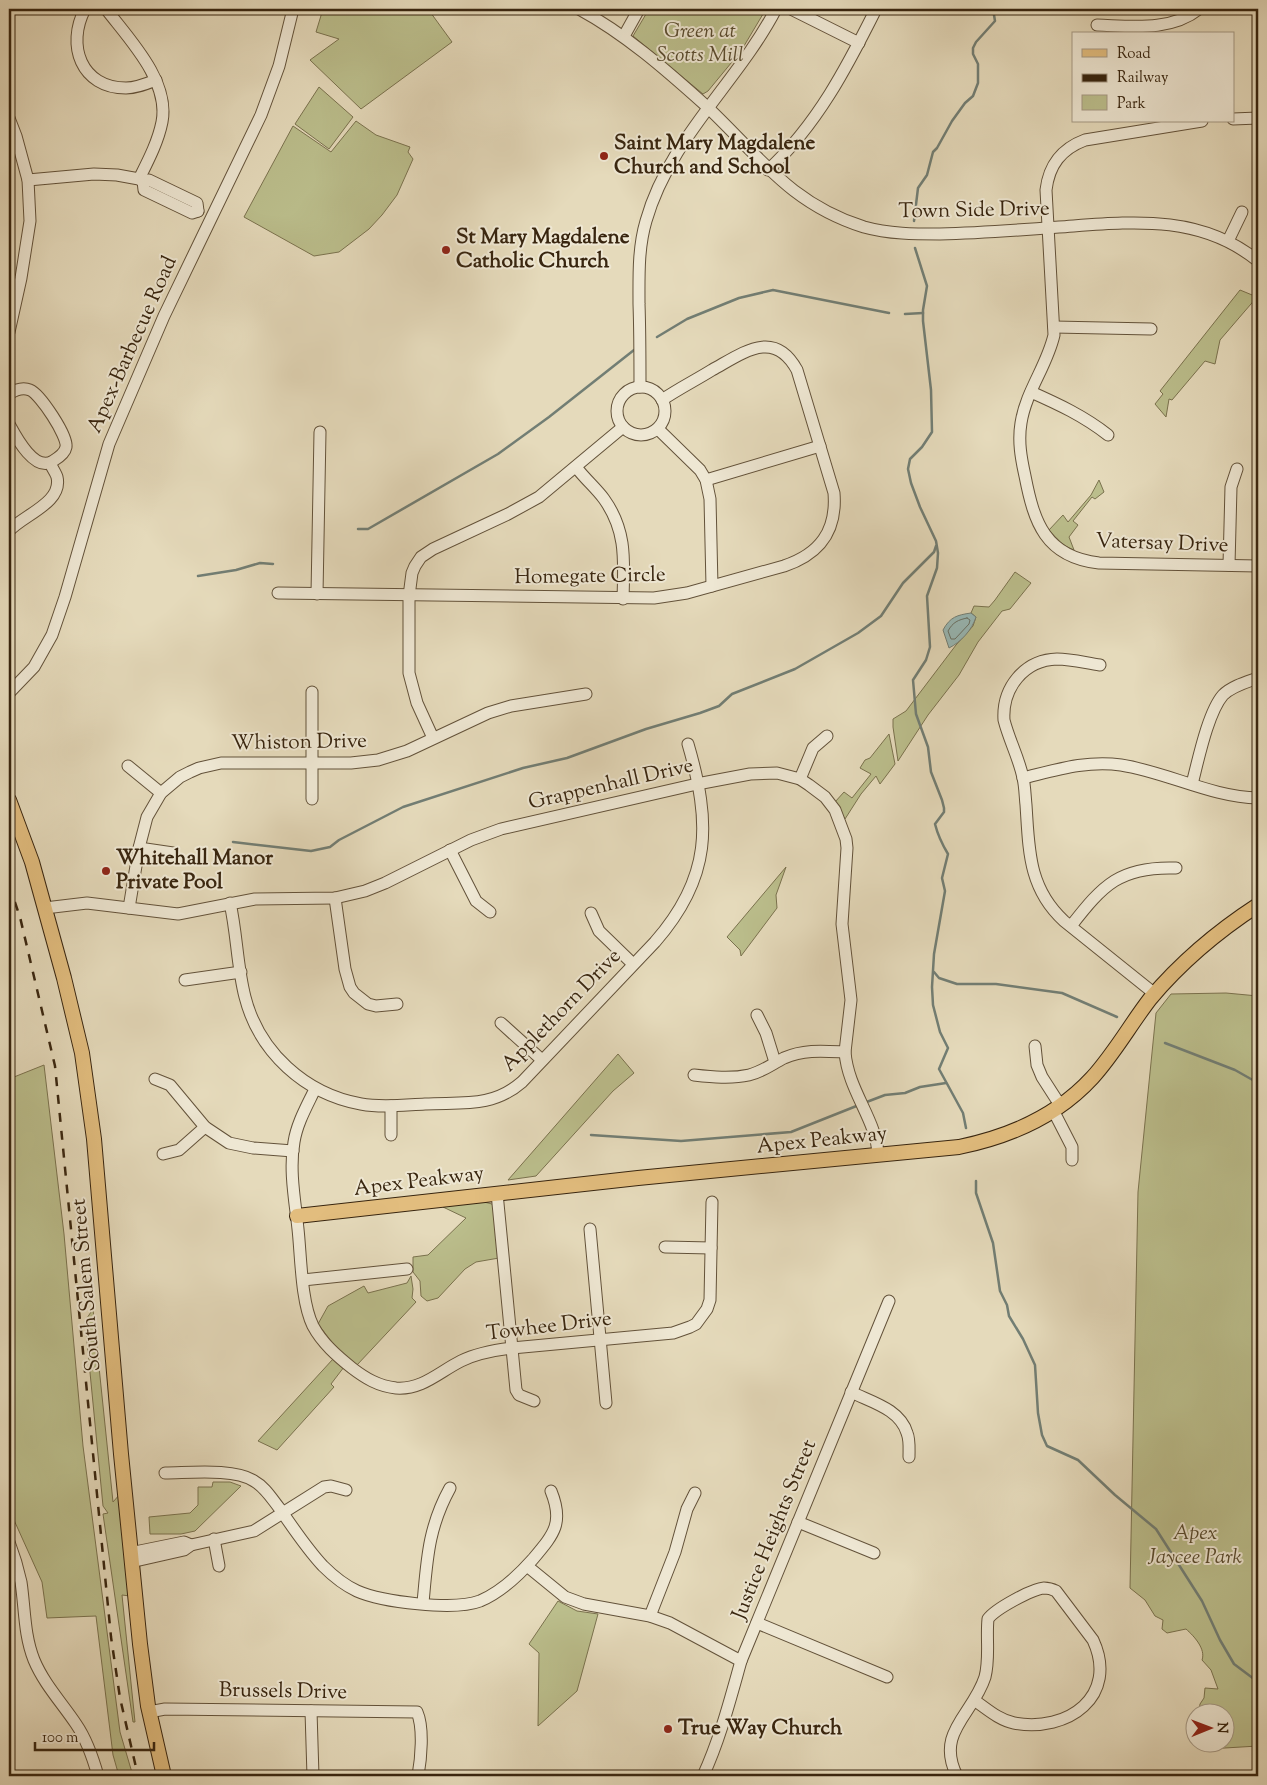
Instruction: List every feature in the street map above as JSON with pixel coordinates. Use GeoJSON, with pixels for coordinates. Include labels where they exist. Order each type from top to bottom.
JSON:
{"type":"FeatureCollection","features":[{"type":"Feature","properties":{"kind":"main road","name":"South Salem Street"},"geometry":{"type":"LineString","coordinates":[[9,800],[32,862],[82,1053],[94,1139],[131,1558],[149,1712],[164,1776]]}},
{"type":"Feature","properties":{"kind":"main road","name":"Apex Peakway"},"geometry":{"type":"LineString","coordinates":[[297,1216],[497,1193],[959,1147],[993,1140],[1026,1126],[1056,1108],[1091,1079],[1155,994],[1200,948],[1258,905]]}},
{"type":"Feature","properties":{"kind":"street"},"geometry":{"type":"LineString","coordinates":[[85,9],[78,22],[76,39],[78,54],[87,72],[99,82],[115,88],[141,86],[156,80]]}},
{"type":"Feature","properties":{"kind":"street"},"geometry":{"type":"LineString","coordinates":[[106,9],[146,62],[160,88],[163,102],[163,120],[141,180],[144,190],[192,213],[198,210],[213,216]]}},
{"type":"Feature","properties":{"kind":"street","name":"Apex-Barbecue Road"},"geometry":{"type":"LineString","coordinates":[[9,693],[34,667],[52,635],[65,597],[109,444],[160,324],[266,103],[284,48],[293,9]]}},
{"type":"Feature","properties":{"kind":"street","name":"Town Side Drive"},"geometry":{"type":"LineString","coordinates":[[579,9],[624,36],[708,108],[768,170],[798,195],[824,210],[865,227],[906,234],[925,234],[1155,223],[1194,228],[1228,241],[1258,261]]}},
{"type":"Feature","properties":{"kind":"street"},"geometry":{"type":"LineString","coordinates":[[624,36],[639,9]]}},
{"type":"Feature","properties":{"kind":"street"},"geometry":{"type":"LineString","coordinates":[[640,387],[639,258],[645,222],[666,172],[708,108],[746,58],[776,9]]}},
{"type":"Feature","properties":{"kind":"street"},"geometry":{"type":"LineString","coordinates":[[791,9],[859,43]]}},
{"type":"Feature","properties":{"kind":"street"},"geometry":{"type":"LineString","coordinates":[[768,170],[802,133],[823,106],[833,91],[876,9]]}},
{"type":"Feature","properties":{"kind":"street"},"geometry":{"type":"LineString","coordinates":[[1097,25],[1163,25],[1184,19],[1199,9]]}},
{"type":"Feature","properties":{"kind":"street"},"geometry":{"type":"LineString","coordinates":[[9,118],[28,180],[30,221],[21,278],[9,332]]}},
{"type":"Feature","properties":{"kind":"street"},"geometry":{"type":"LineString","coordinates":[[1234,119],[1258,118]]}},
{"type":"Feature","properties":{"kind":"street","name":"Vatersay Drive"},"geometry":{"type":"LineString","coordinates":[[1195,122],[1095,137],[1070,147],[1053,164],[1048,181],[1054,335],[1048,356],[1030,392],[1021,422],[1020,449],[1036,520],[1048,539],[1072,556],[1093,562],[1258,566]]}},
{"type":"Feature","properties":{"kind":"street"},"geometry":{"type":"LineString","coordinates":[[28,180],[94,174],[117,174],[141,180]]}},
{"type":"Feature","properties":{"kind":"street"},"geometry":{"type":"LineString","coordinates":[[1228,241],[1242,212]]}},
{"type":"Feature","properties":{"kind":"street"},"geometry":{"type":"LineString","coordinates":[[1054,327],[1151,329]]}},
{"type":"Feature","properties":{"kind":"street","name":"Homegate Circle"},"geometry":{"type":"LineString","coordinates":[[278,593],[623,599],[669,597],[798,561],[815,550],[825,538],[833,520],[834,493],[797,370],[788,357],[778,349],[765,347],[751,348],[662,400]]}},
{"type":"Feature","properties":{"kind":"street"},"geometry":{"type":"LineString","coordinates":[[640,387],[653,390],[662,400],[665,415],[658,429],[644,435],[629,432],[623,427],[617,414],[621,399],[633,389],[640,387]]}},
{"type":"Feature","properties":{"kind":"street"},"geometry":{"type":"LineString","coordinates":[[9,394],[22,389],[30,390],[38,396],[63,433],[66,446],[64,451],[59,458],[50,463],[43,464],[35,460],[23,446],[9,424]]}},
{"type":"Feature","properties":{"kind":"street"},"geometry":{"type":"LineString","coordinates":[[1030,392],[1066,407],[1108,435]]}},
{"type":"Feature","properties":{"kind":"street"},"geometry":{"type":"LineString","coordinates":[[433,738],[416,703],[411,684],[409,664],[409,596],[412,573],[418,561],[427,552],[529,503],[549,490],[623,427]]}},
{"type":"Feature","properties":{"kind":"street"},"geometry":{"type":"LineString","coordinates":[[658,429],[700,470],[706,480],[710,499],[712,586]]}},
{"type":"Feature","properties":{"kind":"street"},"geometry":{"type":"LineString","coordinates":[[317,594],[320,432]]}},
{"type":"Feature","properties":{"kind":"street"},"geometry":{"type":"LineString","coordinates":[[706,480],[820,446]]}},
{"type":"Feature","properties":{"kind":"street"},"geometry":{"type":"LineString","coordinates":[[9,530],[16,523],[50,501],[54,495],[57,477],[50,463]]}},
{"type":"Feature","properties":{"kind":"street"},"geometry":{"type":"LineString","coordinates":[[576,467],[603,498],[615,517],[620,530],[624,550],[623,599]]}},
{"type":"Feature","properties":{"kind":"street"},"geometry":{"type":"LineString","coordinates":[[1229,565],[1231,487],[1237,469]]}},
{"type":"Feature","properties":{"kind":"street"},"geometry":{"type":"LineString","coordinates":[[1100,665],[1064,659],[1047,660],[1026,670],[1013,682],[1006,699],[1004,720],[1023,778],[1030,858],[1035,877],[1049,904],[1056,914],[1155,994]]}},
{"type":"Feature","properties":{"kind":"street"},"geometry":{"type":"LineString","coordinates":[[1192,784],[1211,717],[1223,696],[1231,689],[1258,678]]}},
{"type":"Feature","properties":{"kind":"street"},"geometry":{"type":"LineString","coordinates":[[312,692],[312,799]]}},
{"type":"Feature","properties":{"kind":"street","name":"Whiston Drive"},"geometry":{"type":"LineString","coordinates":[[129,908],[139,848],[147,816],[161,793],[180,777],[199,768],[221,763],[351,763],[378,760],[407,751],[469,720],[499,709],[586,694]]}},
{"type":"Feature","properties":{"kind":"street"},"geometry":{"type":"LineString","coordinates":[[800,779],[813,748],[827,736]]}},
{"type":"Feature","properties":{"kind":"street","name":"Applethorn Drive"},"geometry":{"type":"LineString","coordinates":[[230,904],[249,1011],[262,1038],[283,1064],[296,1076],[315,1089],[361,1104],[391,1106],[492,1100],[513,1091],[670,924],[684,904],[700,862],[704,836],[703,808],[697,784],[695,765],[688,744]]}},
{"type":"Feature","properties":{"kind":"street"},"geometry":{"type":"LineString","coordinates":[[1023,778],[1067,767],[1106,764],[1123,766],[1238,796],[1258,798]]}},
{"type":"Feature","properties":{"kind":"street"},"geometry":{"type":"LineString","coordinates":[[128,766],[161,793]]}},
{"type":"Feature","properties":{"kind":"street","name":"Grappenhall Drive"},"geometry":{"type":"LineString","coordinates":[[45,908],[87,903],[178,914],[255,899],[335,898],[365,891],[380,885],[470,840],[508,828],[697,784],[761,773],[777,773],[800,779],[825,797],[838,815],[846,839],[842,924],[851,1000],[845,1052],[853,1088],[875,1136],[878,1155]]}},
{"type":"Feature","properties":{"kind":"street"},"geometry":{"type":"LineString","coordinates":[[139,848],[173,853]]}},
{"type":"Feature","properties":{"kind":"street"},"geometry":{"type":"LineString","coordinates":[[450,850],[476,901],[490,912]]}},
{"type":"Feature","properties":{"kind":"street"},"geometry":{"type":"LineString","coordinates":[[1071,926],[1093,898],[1115,880],[1143,869],[1176,868]]}},
{"type":"Feature","properties":{"kind":"street"},"geometry":{"type":"LineString","coordinates":[[335,898],[345,969],[354,993],[368,1004],[376,1006],[397,1004]]}},
{"type":"Feature","properties":{"kind":"street"},"geometry":{"type":"LineString","coordinates":[[591,913],[599,931],[633,964]]}},
{"type":"Feature","properties":{"kind":"street"},"geometry":{"type":"LineString","coordinates":[[186,980],[241,972]]}},
{"type":"Feature","properties":{"kind":"street"},"geometry":{"type":"LineString","coordinates":[[757,1015],[766,1033],[775,1062]]}},
{"type":"Feature","properties":{"kind":"street"},"geometry":{"type":"LineString","coordinates":[[501,1023],[542,1060]]}},
{"type":"Feature","properties":{"kind":"street"},"geometry":{"type":"LineString","coordinates":[[1035,1046],[1037,1065],[1072,1147],[1072,1160]]}},
{"type":"Feature","properties":{"kind":"street"},"geometry":{"type":"LineString","coordinates":[[694,1075],[740,1076],[757,1073],[775,1062],[806,1052],[845,1052]]}},
{"type":"Feature","properties":{"kind":"street"},"geometry":{"type":"LineString","coordinates":[[155,1079],[170,1085],[205,1128],[220,1139],[240,1146],[293,1151]]}},
{"type":"Feature","properties":{"kind":"street","name":"Towhee Drive"},"geometry":{"type":"LineString","coordinates":[[315,1089],[298,1127],[293,1151],[297,1216],[309,1315],[320,1337],[339,1357],[373,1382],[386,1386],[397,1388],[414,1386],[434,1378],[461,1361],[476,1355],[512,1348],[673,1333],[696,1324],[707,1309],[710,1300],[712,1202]]}},
{"type":"Feature","properties":{"kind":"street"},"geometry":{"type":"LineString","coordinates":[[391,1106],[392,1135]]}},
{"type":"Feature","properties":{"kind":"street"},"geometry":{"type":"LineString","coordinates":[[163,1154],[180,1150],[205,1128]]}},
{"type":"Feature","properties":{"kind":"street"},"geometry":{"type":"LineString","coordinates":[[497,1193],[516,1390],[519,1395],[534,1401]]}},
{"type":"Feature","properties":{"kind":"street"},"geometry":{"type":"LineString","coordinates":[[590,1229],[606,1402]]}},
{"type":"Feature","properties":{"kind":"street"},"geometry":{"type":"LineString","coordinates":[[664,1247],[711,1248]]}},
{"type":"Feature","properties":{"kind":"street"},"geometry":{"type":"LineString","coordinates":[[304,1280],[408,1269]]}},
{"type":"Feature","properties":{"kind":"street","name":"Justice Heights Street"},"geometry":{"type":"LineString","coordinates":[[703,1776],[714,1752],[741,1661],[889,1301]]}},
{"type":"Feature","properties":{"kind":"street"},"geometry":{"type":"LineString","coordinates":[[851,1392],[891,1412],[902,1421],[908,1435],[909,1457]]}},
{"type":"Feature","properties":{"kind":"street"},"geometry":{"type":"LineString","coordinates":[[165,1473],[224,1473],[245,1476],[265,1489],[322,1564],[345,1584],[370,1596],[400,1602],[461,1605],[480,1601],[503,1588],[527,1566],[545,1545],[555,1526],[557,1506],[551,1491]]}},
{"type":"Feature","properties":{"kind":"street"},"geometry":{"type":"LineString","coordinates":[[131,1558],[184,1542],[191,1544],[254,1531],[324,1487],[331,1486],[346,1490]]}},
{"type":"Feature","properties":{"kind":"street"},"geometry":{"type":"LineString","coordinates":[[423,1603],[429,1540],[438,1513],[450,1488]]}},
{"type":"Feature","properties":{"kind":"street"},"geometry":{"type":"LineString","coordinates":[[650,1616],[675,1552],[687,1509],[695,1493]]}},
{"type":"Feature","properties":{"kind":"street"},"geometry":{"type":"LineString","coordinates":[[798,1522],[874,1553]]}},
{"type":"Feature","properties":{"kind":"street"},"geometry":{"type":"LineString","coordinates":[[214,1539],[219,1566]]}},
{"type":"Feature","properties":{"kind":"street"},"geometry":{"type":"LineString","coordinates":[[9,1542],[13,1565],[21,1582],[25,1628],[34,1660],[49,1688],[82,1735],[92,1756],[98,1776]]}},
{"type":"Feature","properties":{"kind":"street"},"geometry":{"type":"LineString","coordinates":[[527,1566],[559,1593],[578,1602],[650,1616],[678,1626],[741,1661]]}},
{"type":"Feature","properties":{"kind":"street"},"geometry":{"type":"LineString","coordinates":[[957,1776],[951,1759],[952,1735],[960,1718],[974,1700],[983,1683],[986,1669],[988,1619],[997,1609],[1037,1590],[1049,1588],[1056,1592],[1093,1640],[1097,1649],[1099,1677],[1091,1699],[1069,1717],[1060,1721],[1038,1724],[1006,1720],[974,1700]]}},
{"type":"Feature","properties":{"kind":"street"},"geometry":{"type":"LineString","coordinates":[[757,1623],[887,1677]]}},
{"type":"Feature","properties":{"kind":"street","name":"Brussels Drive"},"geometry":{"type":"LineString","coordinates":[[149,1712],[166,1709],[417,1712],[419,1716],[420,1738],[418,1776]]}},
{"type":"Feature","properties":{"kind":"street"},"geometry":{"type":"LineString","coordinates":[[311,1711],[312,1776]]}},
{"type":"Feature","properties":{"kind":"green space"},"geometry":{"type":"Polygon","coordinates":[[[323,9],[428,9],[452,42],[361,109],[310,60],[339,39],[316,32],[323,9]]]}},
{"type":"Feature","properties":{"kind":"green space","name":"Green at Scotts Mill"},"geometry":{"type":"Polygon","coordinates":[[[649,9],[766,9],[741,51],[708,91],[703,94],[633,36],[649,9]]]}},
{"type":"Feature","properties":{"kind":"green space"},"geometry":{"type":"Polygon","coordinates":[[[319,87],[353,117],[329,149],[295,124],[319,87]]]}},
{"type":"Feature","properties":{"kind":"green space"},"geometry":{"type":"Polygon","coordinates":[[[356,121],[376,135],[410,147],[408,152],[413,159],[397,195],[369,229],[339,252],[314,256],[244,217],[293,126],[331,152],[356,121]]]}},
{"type":"Feature","properties":{"kind":"green space"},"geometry":{"type":"Polygon","coordinates":[[[1240,290],[1257,297],[1220,340],[1215,364],[1205,361],[1172,400],[1169,399],[1166,417],[1155,404],[1163,394],[1160,391],[1240,290]]]}},
{"type":"Feature","properties":{"kind":"green space"},"geometry":{"type":"Polygon","coordinates":[[[1099,480],[1104,492],[1095,499],[1092,497],[1073,521],[1078,525],[1069,537],[1074,550],[1063,544],[1049,530],[1063,515],[1068,522],[1091,495],[1099,480]]]}},
{"type":"Feature","properties":{"kind":"green space"},"geometry":{"type":"Polygon","coordinates":[[[1015,572],[1031,583],[1010,609],[1002,611],[978,642],[959,675],[928,715],[898,761],[893,719],[906,711],[956,645],[973,626],[976,617],[971,613],[974,606],[989,607],[1015,572]]]}},
{"type":"Feature","properties":{"kind":"green space"},"geometry":{"type":"Polygon","coordinates":[[[889,734],[895,764],[880,784],[876,776],[861,794],[845,819],[835,802],[844,792],[852,798],[871,774],[860,768],[889,734]]]}},
{"type":"Feature","properties":{"kind":"green space"},"geometry":{"type":"Polygon","coordinates":[[[786,867],[776,895],[777,908],[741,956],[740,950],[727,937],[786,867]]]}},
{"type":"Feature","properties":{"kind":"green space","name":"Apex Jaycee Park"},"geometry":{"type":"Polygon","coordinates":[[[1226,993],[1258,996],[1258,1746],[1234,1747],[1234,1702],[1201,1702],[1204,1698],[1205,1688],[1218,1689],[1211,1670],[1202,1660],[1201,1647],[1196,1639],[1186,1629],[1167,1633],[1162,1629],[1163,1620],[1155,1616],[1145,1600],[1130,1588],[1138,1192],[1156,1013],[1171,994],[1226,993]]]}},
{"type":"Feature","properties":{"kind":"green space"},"geometry":{"type":"Polygon","coordinates":[[[618,1054],[634,1073],[613,1091],[536,1176],[508,1180],[618,1054]]]}},
{"type":"Feature","properties":{"kind":"green space"},"geometry":{"type":"Polygon","coordinates":[[[44,1065],[64,1234],[83,1446],[120,1732],[133,1776],[119,1776],[113,1755],[96,1616],[47,1618],[42,1582],[9,1509],[9,1079],[44,1065]]]}},
{"type":"Feature","properties":{"kind":"green space"},"geometry":{"type":"Polygon","coordinates":[[[480,1201],[492,1204],[495,1211],[499,1258],[476,1262],[465,1269],[438,1298],[427,1301],[421,1296],[420,1281],[413,1272],[413,1257],[428,1255],[466,1218],[443,1207],[480,1201]]]}},
{"type":"Feature","properties":{"kind":"green space"},"geometry":{"type":"Polygon","coordinates":[[[411,1276],[412,1298],[416,1302],[357,1365],[338,1350],[318,1324],[328,1306],[364,1286],[368,1293],[407,1283],[411,1276]]]}},
{"type":"Feature","properties":{"kind":"green space"},"geometry":{"type":"Polygon","coordinates":[[[93,1309],[113,1502],[120,1494],[130,1596],[122,1595],[135,1722],[133,1722],[103,1514],[108,1513],[103,1506],[85,1321],[93,1309]]]}},
{"type":"Feature","properties":{"kind":"green space"},"geometry":{"type":"Polygon","coordinates":[[[333,1359],[344,1367],[331,1384],[334,1387],[277,1450],[258,1441],[333,1359]]]}},
{"type":"Feature","properties":{"kind":"green space"},"geometry":{"type":"Polygon","coordinates":[[[213,1482],[230,1482],[241,1486],[195,1531],[181,1534],[150,1534],[149,1517],[190,1513],[198,1505],[198,1487],[212,1487],[213,1482]]]}},
{"type":"Feature","properties":{"kind":"green space"},"geometry":{"type":"Polygon","coordinates":[[[558,1601],[577,1611],[598,1614],[577,1691],[538,1726],[539,1653],[529,1644],[558,1601]]]}},
{"type":"Feature","properties":{"kind":"water"},"geometry":{"type":"Polygon","coordinates":[[[971,613],[976,617],[969,631],[962,639],[949,648],[943,630],[948,622],[954,617],[971,613]]]}},
{"type":"Feature","properties":{"kind":"waterway"},"geometry":{"type":"LineString","coordinates":[[914,221],[918,188],[927,175],[933,152],[952,121],[965,103],[973,96],[978,83],[978,64],[973,54],[973,48],[995,21],[993,9]]}},
{"type":"Feature","properties":{"kind":"waterway"},"geometry":{"type":"LineString","coordinates":[[915,248],[927,286],[923,321],[931,390],[932,432],[922,447],[910,459],[908,469],[920,507],[936,541],[938,553],[937,568],[927,596],[930,647],[926,660],[913,680],[916,714],[928,747],[931,772],[944,808],[944,812],[935,824],[940,840],[948,854],[942,878],[945,891],[934,954],[932,987],[933,1005],[940,1032],[948,1048],[939,1069],[963,1113],[966,1128]]}},
{"type":"Feature","properties":{"kind":"waterway"},"geometry":{"type":"LineString","coordinates":[[657,337],[687,319],[739,298],[773,290],[889,313]]}},
{"type":"Feature","properties":{"kind":"waterway"},"geometry":{"type":"LineString","coordinates":[[905,314],[923,313]]}},
{"type":"Feature","properties":{"kind":"waterway"},"geometry":{"type":"LineString","coordinates":[[358,529],[368,529],[498,454],[549,417],[634,350]]}},
{"type":"Feature","properties":{"kind":"waterway"},"geometry":{"type":"LineString","coordinates":[[233,842],[311,851],[330,847],[339,840],[403,807],[523,768],[567,758],[646,729],[719,706],[732,694],[795,669],[858,633],[881,616],[903,583],[934,552],[936,546]]}},
{"type":"Feature","properties":{"kind":"waterway"},"geometry":{"type":"LineString","coordinates":[[198,576],[236,570],[260,563],[273,564]]}},
{"type":"Feature","properties":{"kind":"waterway"},"geometry":{"type":"LineString","coordinates":[[934,972],[939,978],[957,984],[996,984],[1062,993],[1117,1017]]}},
{"type":"Feature","properties":{"kind":"waterway"},"geometry":{"type":"LineString","coordinates":[[1165,1043],[1235,1070],[1258,1083]]}},
{"type":"Feature","properties":{"kind":"waterway"},"geometry":{"type":"LineString","coordinates":[[864,1103],[885,1095],[905,1093],[920,1087],[946,1083]]}},
{"type":"Feature","properties":{"kind":"waterway"},"geometry":{"type":"LineString","coordinates":[[591,1135],[681,1141],[791,1132],[859,1105]]}},
{"type":"Feature","properties":{"kind":"waterway"},"geometry":{"type":"LineString","coordinates":[[976,1181],[976,1193],[993,1243],[1000,1291],[1007,1305],[1009,1316],[1023,1339],[1035,1365],[1038,1413],[1042,1435],[1047,1446],[1078,1460],[1115,1495],[1156,1529],[1202,1601],[1220,1640],[1234,1664],[1258,1682]]}},
{"type":"Feature","properties":{"kind":"waterway"},"geometry":{"type":"LineString","coordinates":[[9,1770],[15,1776]]}},
{"type":"Feature","properties":{"kind":"railway"},"geometry":{"type":"LineString","coordinates":[[9,885],[20,917],[55,1066],[111,1637],[120,1698],[138,1776]]}},
{"type":"Feature","properties":{"kind":"place","name":"Saint Mary Magdalene Church and School"},"geometry":{"type":"Point","coordinates":[604,156]}},
{"type":"Feature","properties":{"kind":"place","name":"St Mary Magdalene Catholic Church"},"geometry":{"type":"Point","coordinates":[446,250]}},
{"type":"Feature","properties":{"kind":"place","name":"Whitehall Manor Private Pool"},"geometry":{"type":"Point","coordinates":[106,871]}},
{"type":"Feature","properties":{"kind":"place","name":"True Way Church"},"geometry":{"type":"Point","coordinates":[668,1729]}}]}
